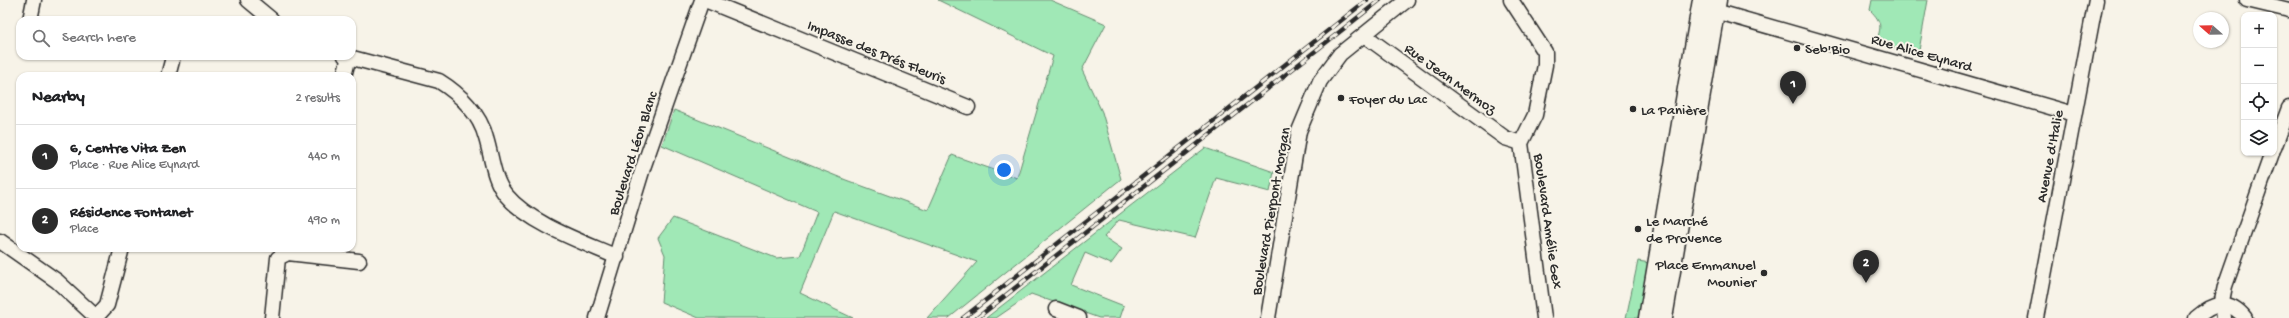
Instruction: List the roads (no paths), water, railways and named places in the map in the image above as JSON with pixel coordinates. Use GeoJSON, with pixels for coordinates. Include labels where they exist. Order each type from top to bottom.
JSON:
{"type":"FeatureCollection","features":[{"type":"Feature","properties":{"kind":"main road"},"geometry":{"type":"LineString","coordinates":[[1648,318],[1711,4]]}},
{"type":"Feature","properties":{"kind":"main road"},"geometry":{"type":"LineString","coordinates":[[1663,318],[1711,4]]}},
{"type":"Feature","properties":{"kind":"street"},"geometry":{"type":"LineString","coordinates":[[31,16],[34,0]]}},
{"type":"Feature","properties":{"kind":"street"},"geometry":{"type":"LineString","coordinates":[[248,0],[267,16]]}},
{"type":"Feature","properties":{"kind":"street","name":"Boulevard Léon Blanc"},"geometry":{"type":"LineString","coordinates":[[598,318],[643,168],[702,0]]}},
{"type":"Feature","properties":{"kind":"street","name":"Impasse des Prés Fleuris"},"geometry":{"type":"LineString","coordinates":[[705,0],[968,107]]}},
{"type":"Feature","properties":{"kind":"street","name":"Boulevard Pierpont Morgan"},"geometry":{"type":"LineString","coordinates":[[1268,318],[1299,131],[1320,81],[1340,54],[1407,0]]}},
{"type":"Feature","properties":{"kind":"street","name":"Boulevard Amélie Gex"},"geometry":{"type":"LineString","coordinates":[[1511,0],[1545,52],[1546,65],[1535,115],[1521,143],[1544,318]]}},
{"type":"Feature","properties":{"kind":"street","name":"Avenue d'Italie"},"geometry":{"type":"LineString","coordinates":[[2036,318],[2096,0]]}},
{"type":"Feature","properties":{"kind":"street"},"geometry":{"type":"LineString","coordinates":[[2247,0],[2289,10]]}},
{"type":"Feature","properties":{"kind":"street","name":"Rue Alice Eynard"},"geometry":{"type":"LineString","coordinates":[[1711,4],[2074,114]]}},
{"type":"Feature","properties":{"kind":"street","name":"Rue Jean Mermoz"},"geometry":{"type":"LineString","coordinates":[[1364,34],[1505,138],[1521,143]]}},
{"type":"Feature","properties":{"kind":"street"},"geometry":{"type":"LineString","coordinates":[[356,59],[439,81],[451,88],[460,96],[480,123],[486,137],[499,185],[506,195],[527,213],[546,224],[617,257]]}},
{"type":"Feature","properties":{"kind":"street"},"geometry":{"type":"LineString","coordinates":[[345,72],[347,60]]}},
{"type":"Feature","properties":{"kind":"street"},"geometry":{"type":"LineString","coordinates":[[169,72],[172,61]]}},
{"type":"Feature","properties":{"kind":"street"},"geometry":{"type":"LineString","coordinates":[[2277,140],[2289,108]]}},
{"type":"Feature","properties":{"kind":"street"},"geometry":{"type":"LineString","coordinates":[[2223,311],[2225,286],[2234,256],[2271,156]]}},
{"type":"Feature","properties":{"kind":"street"},"geometry":{"type":"LineString","coordinates":[[0,241],[57,281],[97,317],[107,305],[121,252]]}},
{"type":"Feature","properties":{"kind":"street"},"geometry":{"type":"LineString","coordinates":[[272,318],[278,258],[288,253],[359,261]]}},
{"type":"Feature","properties":{"kind":"street"},"geometry":{"type":"LineString","coordinates":[[2196,318],[2207,308],[2223,311],[2237,309],[2245,318]]}},
{"type":"Feature","properties":{"kind":"street"},"geometry":{"type":"LineString","coordinates":[[1056,309],[1079,318]]}},
{"type":"Feature","properties":{"kind":"railway"},"geometry":{"type":"LineString","coordinates":[[963,318],[1367,0]]}},
{"type":"Feature","properties":{"kind":"railway"},"geometry":{"type":"LineString","coordinates":[[977,318],[1380,0]]}},
{"type":"Feature","properties":{"kind":"place","name":"Seb'Bio"},"geometry":{"type":"Point","coordinates":[1797,48]}},
{"type":"Feature","properties":{"kind":"place","name":"Foyer du Lac"},"geometry":{"type":"Point","coordinates":[1341,98]}},
{"type":"Feature","properties":{"kind":"place","name":"6, Centre Vita Zen"},"geometry":{"type":"Point","coordinates":[1793,104]}},
{"type":"Feature","properties":{"kind":"place","name":"La Panière"},"geometry":{"type":"Point","coordinates":[1633,109]}},
{"type":"Feature","properties":{"kind":"place","name":"Le Marché de Provence"},"geometry":{"type":"Point","coordinates":[1638,229]}},
{"type":"Feature","properties":{"kind":"place","name":"Place Emmanuel Mounier"},"geometry":{"type":"Point","coordinates":[1764,273]}},
{"type":"Feature","properties":{"kind":"place","name":"Résidence Fontanet"},"geometry":{"type":"Point","coordinates":[1866,283]}}]}
